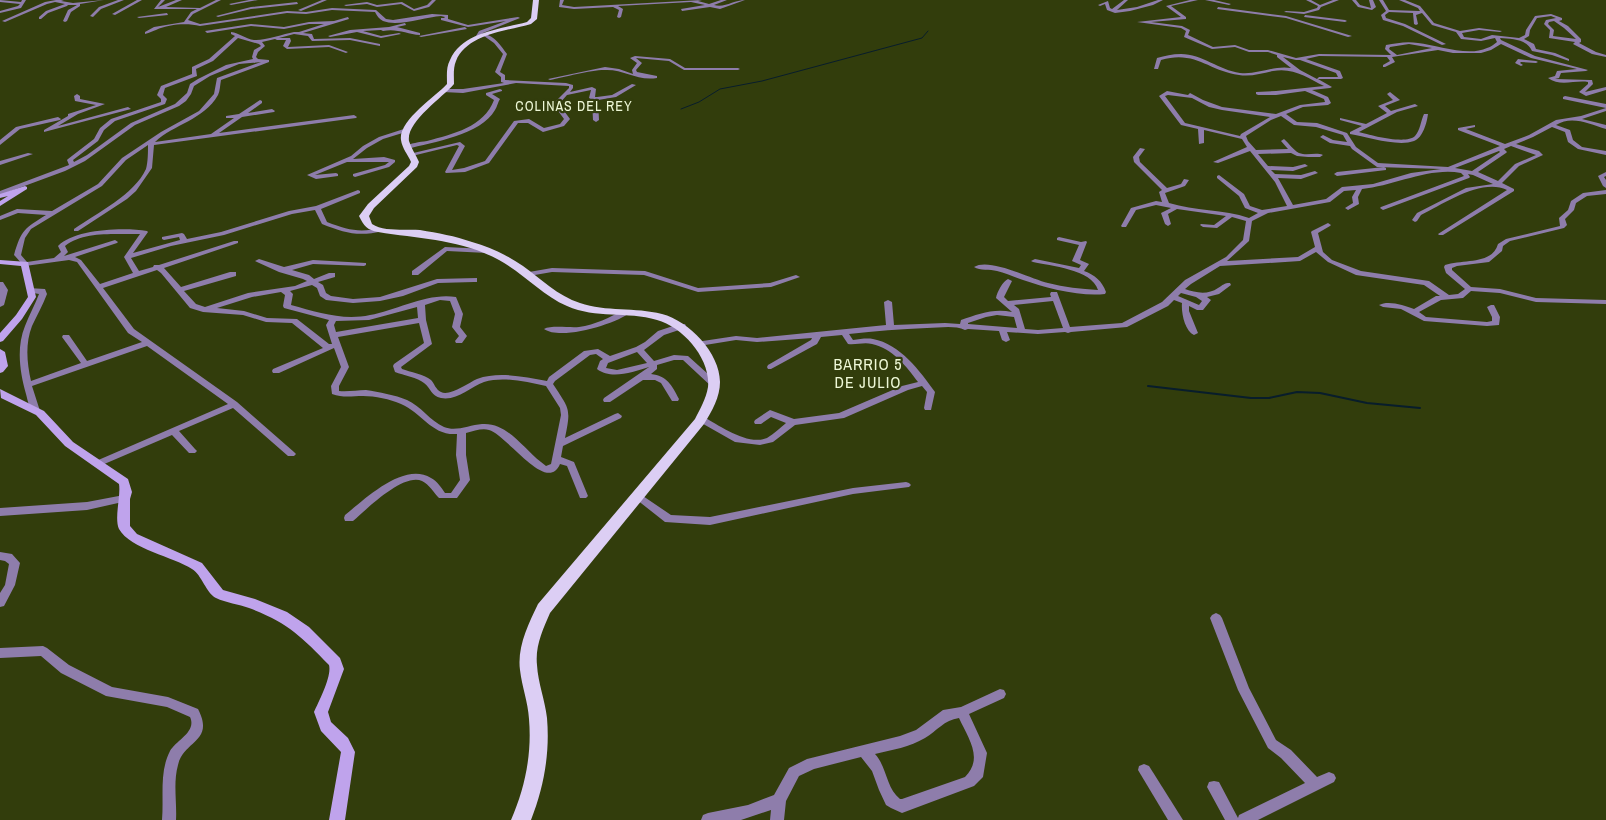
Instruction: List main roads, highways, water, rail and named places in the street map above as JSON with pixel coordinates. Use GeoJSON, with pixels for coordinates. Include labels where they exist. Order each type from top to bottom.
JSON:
{"type":"FeatureCollection","features":[{"type":"Feature","properties":{"kind":"main road"},"geometry":{"type":"LineString","coordinates":[[521,820],[528,805],[538,763],[538,719],[528,662],[533,635],[544,608],[701,419],[710,403],[715,385],[711,364],[699,344],[682,326],[664,316],[588,309],[572,305],[529,274],[490,252],[447,237],[381,230],[368,225],[364,216],[371,206],[409,172],[415,162],[404,138],[407,130],[413,120],[445,91],[450,84],[452,62],[458,52],[483,36],[529,23],[534,19],[536,0]]}},
{"type":"Feature","properties":{"kind":"waterway"},"geometry":{"type":"LineString","coordinates":[[681,109],[699,102],[720,89],[762,81],[922,38],[928,31]]}},
{"type":"Feature","properties":{"kind":"waterway"},"geometry":{"type":"LineString","coordinates":[[1148,386],[1251,398],[1269,398],[1297,392],[1320,393],[1367,403],[1420,408]]}},
{"type":"Feature","properties":{"kind":"district","name":"COLINAS DEL REY"},"geometry":{"type":"Point","coordinates":[574,106]}},
{"type":"Feature","properties":{"kind":"district","name":"BARRIO 5 DE JULIO"},"geometry":{"type":"Point","coordinates":[868,373]}}]}
